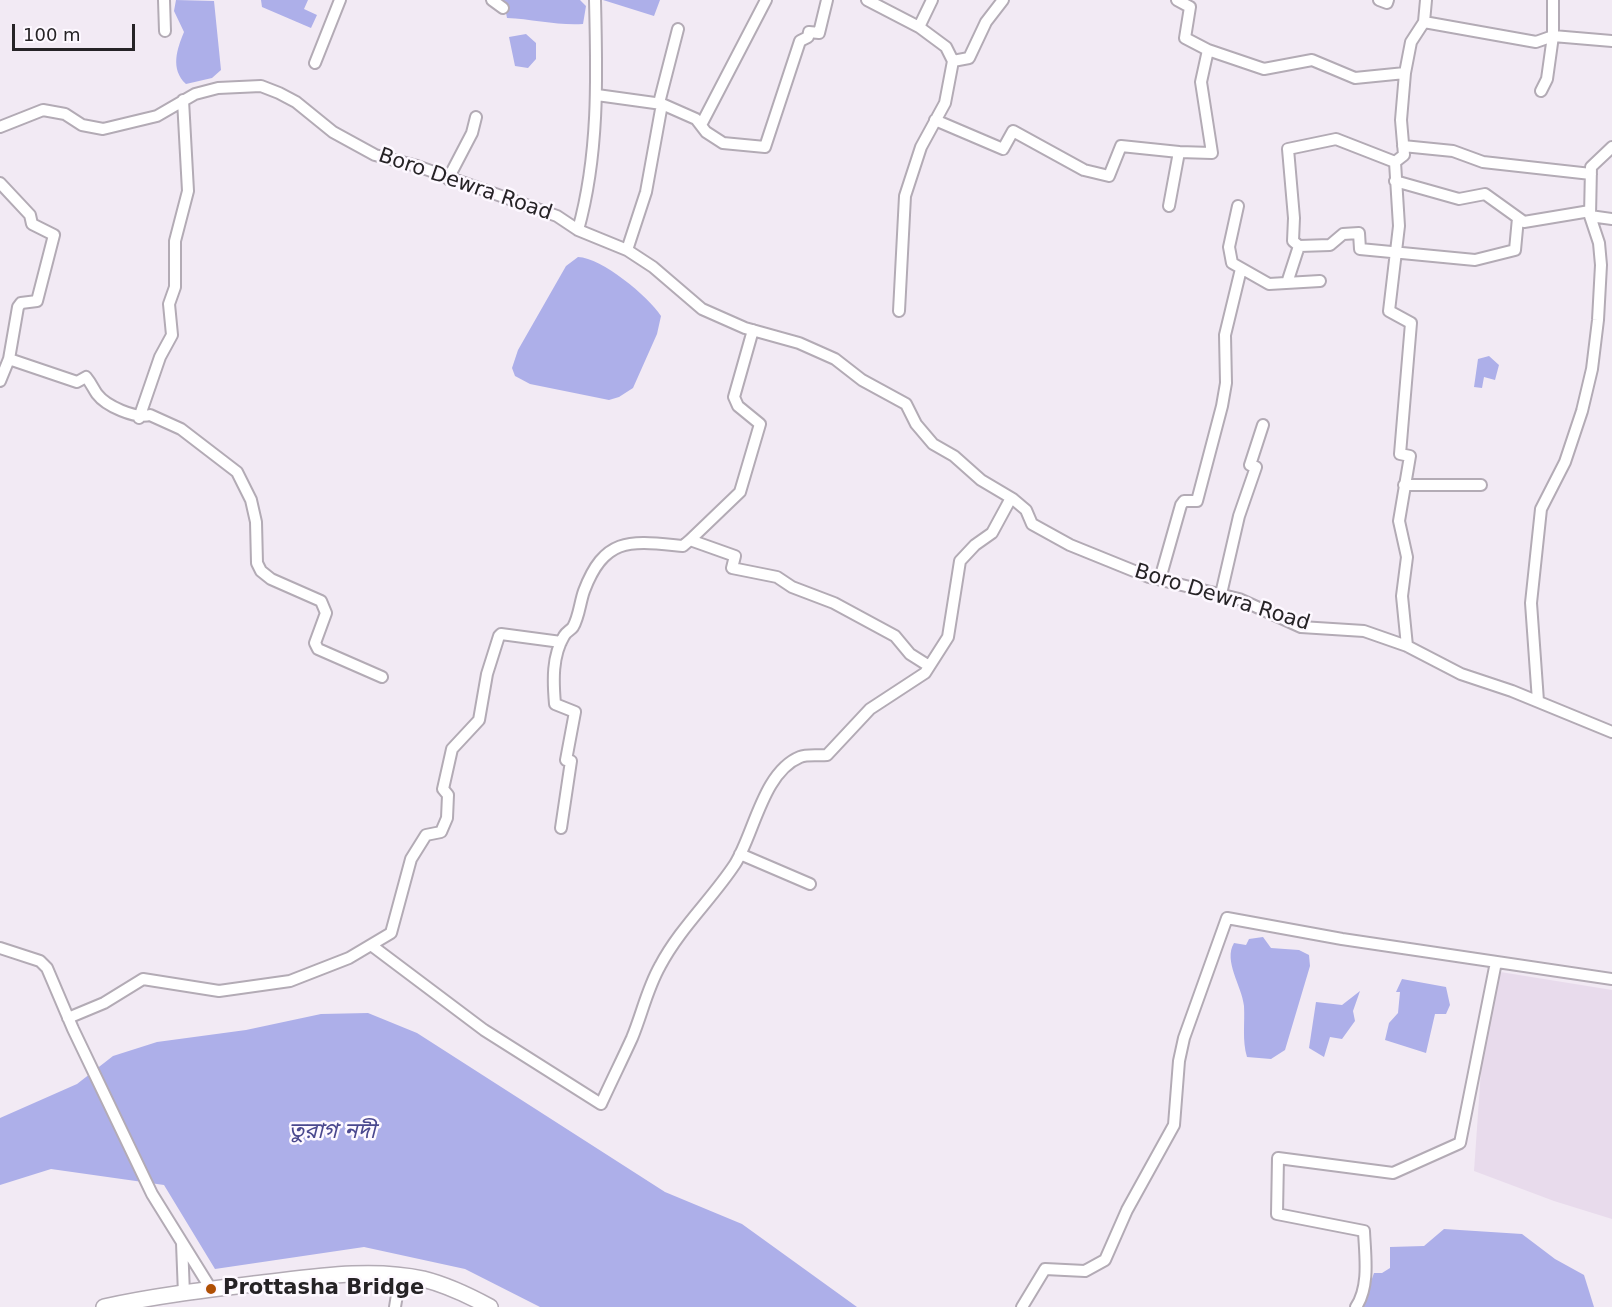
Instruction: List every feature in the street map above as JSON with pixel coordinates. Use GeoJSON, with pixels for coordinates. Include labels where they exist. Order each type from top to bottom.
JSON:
{"type":"FeatureCollection","features":[{"type":"Feature","properties":{"kind":"highway"},"geometry":{"type":"LineString","coordinates":[[104,1307],[211,1289],[311,1278],[400,1276],[448,1286],[490,1307]]}},
{"type":"Feature","properties":{"kind":"street"},"geometry":{"type":"LineString","coordinates":[[165,0],[165,31]]}},
{"type":"Feature","properties":{"kind":"street"},"geometry":{"type":"LineString","coordinates":[[315,63],[340,0]]}},
{"type":"Feature","properties":{"kind":"street"},"geometry":{"type":"LineString","coordinates":[[492,0],[503,8]]}},
{"type":"Feature","properties":{"kind":"street"},"geometry":{"type":"LineString","coordinates":[[578,230],[588,193],[597,95],[596,0]]}},
{"type":"Feature","properties":{"kind":"street"},"geometry":{"type":"LineString","coordinates":[[701,125],[766,0]]}},
{"type":"Feature","properties":{"kind":"street"},"geometry":{"type":"LineString","coordinates":[[597,95],[660,104],[696,118],[701,125],[723,142],[765,147],[800,41],[808,37],[809,32],[819,33],[828,0]]}},
{"type":"Feature","properties":{"kind":"street"},"geometry":{"type":"LineString","coordinates":[[867,0],[919,27],[946,47],[953,61],[945,103],[921,147],[905,196],[899,311]]}},
{"type":"Feature","properties":{"kind":"street"},"geometry":{"type":"LineString","coordinates":[[919,27],[932,0]]}},
{"type":"Feature","properties":{"kind":"street"},"geometry":{"type":"LineString","coordinates":[[953,61],[969,58],[986,22],[1003,0]]}},
{"type":"Feature","properties":{"kind":"street"},"geometry":{"type":"LineString","coordinates":[[1176,0],[1190,7],[1185,38],[1209,50],[1264,69],[1312,60],[1355,78],[1405,73]]}},
{"type":"Feature","properties":{"kind":"street"},"geometry":{"type":"LineString","coordinates":[[1379,0],[1387,3],[1388,0]]}},
{"type":"Feature","properties":{"kind":"street"},"geometry":{"type":"LineString","coordinates":[[1395,162],[1404,155],[1401,120],[1405,73],[1411,42],[1424,22],[1426,0]]}},
{"type":"Feature","properties":{"kind":"street"},"geometry":{"type":"LineString","coordinates":[[1540,91],[1548,79],[1553,36],[1553,0]]}},
{"type":"Feature","properties":{"kind":"street"},"geometry":{"type":"LineString","coordinates":[[1424,22],[1536,42],[1553,36],[1612,41]]}},
{"type":"Feature","properties":{"kind":"street"},"geometry":{"type":"LineString","coordinates":[[627,250],[646,192],[660,104],[678,29]]}},
{"type":"Feature","properties":{"kind":"street"},"geometry":{"type":"LineString","coordinates":[[936,120],[1003,149],[1013,131],[1084,170],[1109,176],[1121,146],[1212,153],[1201,82],[1209,50]]}},
{"type":"Feature","properties":{"kind":"street","name":"Boro Dewra Road"},"geometry":{"type":"LineString","coordinates":[[0,127],[43,111],[65,114],[82,125],[103,129],[157,116],[183,100],[218,88],[261,86],[296,102],[333,132],[375,155],[417,166],[556,216],[578,230],[627,250],[653,267],[702,309],[753,330],[798,343],[835,359],[862,380],[906,404],[916,424],[933,444],[954,456],[981,480],[1011,498],[1026,510],[1032,524],[1049,534],[1110,562],[1160,579],[1239,599],[1301,627],[1364,631],[1407,646],[1461,674],[1538,701],[1612,732]]}},
{"type":"Feature","properties":{"kind":"street"},"geometry":{"type":"LineString","coordinates":[[139,418],[160,357],[172,335],[169,304],[175,287],[176,241],[188,191],[183,100]]}},
{"type":"Feature","properties":{"kind":"street"},"geometry":{"type":"LineString","coordinates":[[448,179],[472,133],[476,117]]}},
{"type":"Feature","properties":{"kind":"street"},"geometry":{"type":"LineString","coordinates":[[1395,162],[1336,139],[1287,149],[1294,218],[1293,241],[1299,246],[1330,245],[1343,234],[1359,233],[1360,249],[1475,260],[1515,250],[1518,218]]}},
{"type":"Feature","properties":{"kind":"street"},"geometry":{"type":"LineString","coordinates":[[1403,146],[1453,151],[1483,162],[1591,174]]}},
{"type":"Feature","properties":{"kind":"street"},"geometry":{"type":"LineString","coordinates":[[1538,701],[1531,603],[1541,509],[1565,462],[1582,411],[1592,369],[1601,265],[1599,243],[1590,214],[1591,174],[1592,167],[1612,147]]}},
{"type":"Feature","properties":{"kind":"street"},"geometry":{"type":"LineString","coordinates":[[1169,206],[1179,152]]}},
{"type":"Feature","properties":{"kind":"street"},"geometry":{"type":"LineString","coordinates":[[1395,162],[1399,226],[1389,311],[1411,322],[1400,454],[1410,456],[1399,522],[1407,557],[1402,596],[1407,646]]}},
{"type":"Feature","properties":{"kind":"street"},"geometry":{"type":"LineString","coordinates":[[1395,181],[1459,199],[1485,194],[1524,222],[1590,214],[1612,219]]}},
{"type":"Feature","properties":{"kind":"street"},"geometry":{"type":"LineString","coordinates":[[0,183],[30,215],[32,224],[54,235],[37,301],[21,303],[18,307],[9,359],[0,381]]}},
{"type":"Feature","properties":{"kind":"street"},"geometry":{"type":"LineString","coordinates":[[1238,206],[1229,258],[1241,269],[1269,284],[1320,281]]}},
{"type":"Feature","properties":{"kind":"street"},"geometry":{"type":"LineString","coordinates":[[1287,283],[1299,246]]}},
{"type":"Feature","properties":{"kind":"street"},"geometry":{"type":"LineString","coordinates":[[1160,579],[1181,506],[1184,501],[1197,501],[1210,459],[1226,383],[1225,335],[1241,269]]}},
{"type":"Feature","properties":{"kind":"street"},"geometry":{"type":"LineString","coordinates":[[561,828],[571,761],[566,760],[575,712],[555,704],[555,664],[561,642],[573,627],[598,562],[612,550],[634,541],[684,546],[740,492],[760,424],[738,406],[734,396],[753,330]]}},
{"type":"Feature","properties":{"kind":"street"},"geometry":{"type":"LineString","coordinates":[[9,359],[77,382],[86,377],[97,395],[127,414],[139,418],[150,415],[181,429],[237,472],[251,500],[256,522],[257,563],[261,571],[271,579],[321,602],[326,613],[315,643],[318,649],[382,677]]}},
{"type":"Feature","properties":{"kind":"street"},"geometry":{"type":"LineString","coordinates":[[1221,594],[1239,516],[1257,467],[1250,465],[1263,425]]}},
{"type":"Feature","properties":{"kind":"street"},"geometry":{"type":"LineString","coordinates":[[1404,485],[1481,484]]}},
{"type":"Feature","properties":{"kind":"street"},"geometry":{"type":"LineString","coordinates":[[371,945],[484,1030],[601,1104],[633,1035],[638,1017],[660,965],[692,916],[722,881],[740,854],[754,817],[784,769],[801,757],[827,756],[870,709],[925,673],[948,637],[960,561],[975,545],[992,533],[1011,498]]}},
{"type":"Feature","properties":{"kind":"street"},"geometry":{"type":"LineString","coordinates":[[690,540],[735,556],[732,568],[777,577],[792,587],[834,603],[894,636],[910,654],[929,666]]}},
{"type":"Feature","properties":{"kind":"street"},"geometry":{"type":"LineString","coordinates":[[68,1018],[104,1003],[143,979],[219,991],[290,981],[349,958],[391,933],[411,859],[420,842],[426,836],[441,832],[446,822],[448,795],[443,789],[448,760],[452,749],[479,720],[487,674],[499,636],[512,634],[561,642]]}},
{"type":"Feature","properties":{"kind":"street"},"geometry":{"type":"LineString","coordinates":[[740,854],[810,884]]}},
{"type":"Feature","properties":{"kind":"street"},"geometry":{"type":"LineString","coordinates":[[1022,1307],[1045,1269],[1085,1271],[1105,1260],[1127,1210],[1176,1119],[1179,1061],[1184,1038],[1227,918],[1612,979]]}},
{"type":"Feature","properties":{"kind":"street"},"geometry":{"type":"LineString","coordinates":[[0,948],[40,961],[47,968],[73,1029],[152,1194],[211,1289]]}},
{"type":"Feature","properties":{"kind":"street"},"geometry":{"type":"LineString","coordinates":[[1356,1307],[1361,1300],[1364,1286],[1364,1231],[1277,1215],[1278,1158],[1394,1173],[1460,1143],[1496,962]]}},
{"type":"Feature","properties":{"kind":"street"},"geometry":{"type":"LineString","coordinates":[[182,1243],[184,1294]]}},
{"type":"Feature","properties":{"kind":"street"},"geometry":{"type":"LineString","coordinates":[[395,1307],[400,1276]]}},
{"type":"Feature","properties":{"kind":"shaded area"},"geometry":{"type":"Polygon","coordinates":[[[1488,970],[1612,990],[1612,1219],[1554,1201],[1474,1171],[1488,970]]]}},
{"type":"Feature","properties":{"kind":"water"},"geometry":{"type":"Polygon","coordinates":[[[176,0],[214,1],[221,70],[212,78],[186,84],[178,72],[177,52],[184,32],[174,11],[176,0]]]}},
{"type":"Feature","properties":{"kind":"water"},"geometry":{"type":"Polygon","coordinates":[[[261,0],[308,0],[304,9],[317,15],[311,28],[262,7],[261,0]]]}},
{"type":"Feature","properties":{"kind":"water"},"geometry":{"type":"Polygon","coordinates":[[[495,0],[580,0],[586,6],[583,24],[507,18],[505,8],[495,0]]]}},
{"type":"Feature","properties":{"kind":"water"},"geometry":{"type":"Polygon","coordinates":[[[603,0],[660,0],[654,16],[603,0]]]}},
{"type":"Feature","properties":{"kind":"water"},"geometry":{"type":"Polygon","coordinates":[[[526,34],[536,43],[536,59],[528,68],[515,66],[509,37],[526,34]]]}},
{"type":"Feature","properties":{"kind":"water"},"geometry":{"type":"Polygon","coordinates":[[[578,257],[599,264],[624,279],[646,298],[661,316],[657,334],[633,388],[609,400],[530,384],[515,376],[512,368],[518,350],[566,266],[578,257]]]}},
{"type":"Feature","properties":{"kind":"water"},"geometry":{"type":"Polygon","coordinates":[[[1489,356],[1499,365],[1495,380],[1484,377],[1482,388],[1474,387],[1478,359],[1489,356]]]}},
{"type":"Feature","properties":{"kind":"water"},"geometry":{"type":"Polygon","coordinates":[[[1263,937],[1271,948],[1299,950],[1309,955],[1310,966],[1285,1050],[1271,1059],[1247,1057],[1243,998],[1231,958],[1234,943],[1246,945],[1249,939],[1263,937]]]}},
{"type":"Feature","properties":{"kind":"water"},"geometry":{"type":"Polygon","coordinates":[[[1402,979],[1446,987],[1450,1005],[1446,1014],[1435,1014],[1426,1053],[1385,1040],[1389,1023],[1398,1013],[1400,992],[1396,992],[1402,979]]]}},
{"type":"Feature","properties":{"kind":"water"},"geometry":{"type":"Polygon","coordinates":[[[1360,991],[1353,1011],[1355,1021],[1342,1039],[1330,1037],[1324,1057],[1309,1048],[1316,1002],[1342,1005],[1360,991]]]}},
{"type":"Feature","properties":{"kind":"water","name":"তুরাগ নদী"},"geometry":{"type":"Polygon","coordinates":[[[368,1013],[417,1033],[665,1192],[742,1224],[857,1307],[540,1307],[465,1269],[364,1247],[215,1269],[164,1185],[51,1169],[0,1185],[0,1118],[77,1084],[113,1056],[157,1042],[246,1030],[321,1014],[368,1013]]]}},
{"type":"Feature","properties":{"kind":"water"},"geometry":{"type":"Polygon","coordinates":[[[1444,1229],[1522,1234],[1555,1259],[1584,1275],[1594,1307],[1362,1307],[1374,1273],[1382,1273],[1390,1268],[1390,1247],[1424,1246],[1444,1229]]]}},
{"type":"Feature","properties":{"kind":"place","name":"Prottasha Bridge"},"geometry":{"type":"Point","coordinates":[211,1289]}}]}
